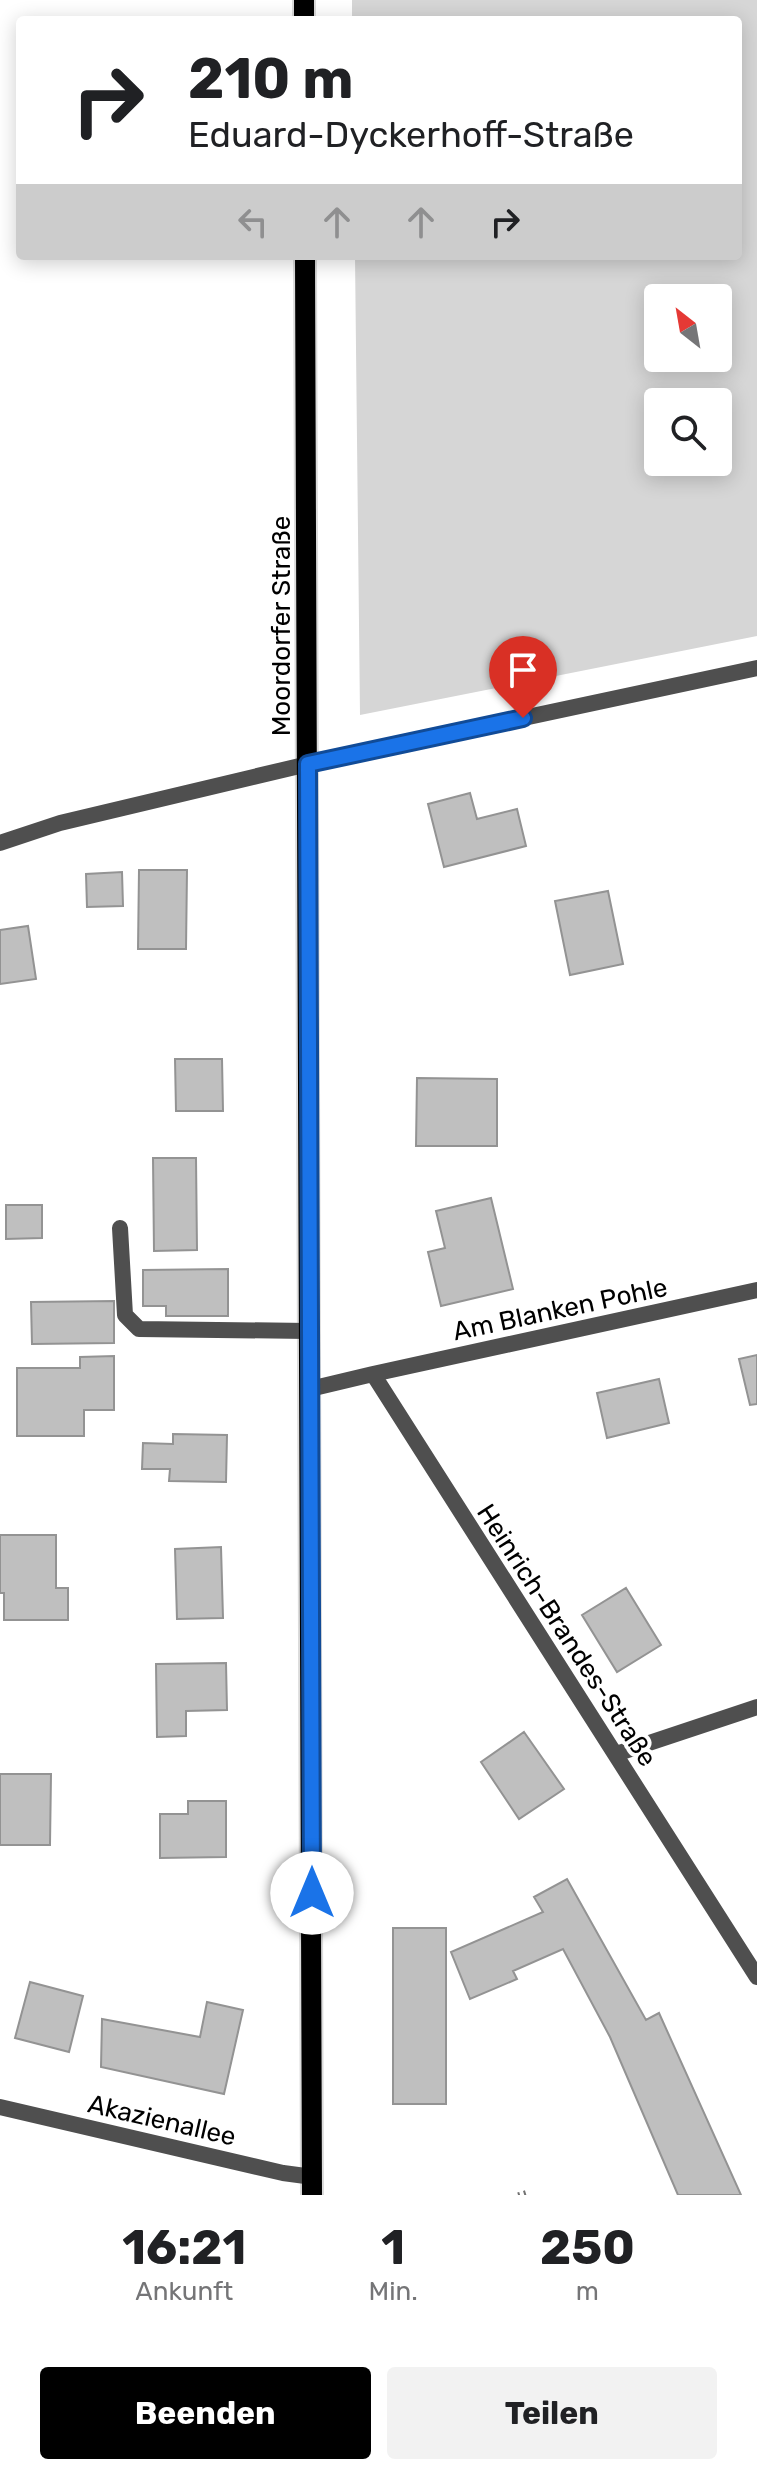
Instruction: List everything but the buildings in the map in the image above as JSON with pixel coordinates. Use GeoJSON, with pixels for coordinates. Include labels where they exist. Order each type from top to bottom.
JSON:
{"type":"FeatureCollection","features":[{"type":"Feature","properties":{"kind":"main road","name":"Moordorfer Straße"},"geometry":{"type":"LineString","coordinates":[[305,260],[313,2186]]}},
{"type":"Feature","properties":{"kind":"street"},"geometry":{"type":"LineString","coordinates":[[0,843],[60,823],[308,764],[757,668]]}},
{"type":"Feature","properties":{"kind":"street"},"geometry":{"type":"LineString","coordinates":[[120,1228],[125,1315],[139,1329],[308,1331]]}},
{"type":"Feature","properties":{"kind":"street","name":"Am Blanken Pohle"},"geometry":{"type":"LineString","coordinates":[[373,1374],[757,1290]]}},
{"type":"Feature","properties":{"kind":"street"},"geometry":{"type":"LineString","coordinates":[[310,1389],[373,1374]]}},
{"type":"Feature","properties":{"kind":"street","name":"Heinrich-Brandes-Straße"},"geometry":{"type":"LineString","coordinates":[[373,1374],[757,1977]]}},
{"type":"Feature","properties":{"kind":"street"},"geometry":{"type":"LineString","coordinates":[[616,1754],[757,1707]]}},
{"type":"Feature","properties":{"kind":"street","name":"Akazienallee"},"geometry":{"type":"LineString","coordinates":[[0,2107],[283,2173],[313,2186]]}},
{"type":"Feature","properties":{"kind":"path"},"geometry":{"type":"LineString","coordinates":[[518,2195],[528,2192]]}},
{"type":"Feature","properties":{"kind":"shaded area"},"geometry":{"type":"Polygon","coordinates":[[[352,0],[757,0],[757,636],[360,715],[355,260],[742,260],[742,16],[352,16],[352,0]]]}},
{"type":"Feature","properties":{"kind":"route"},"geometry":{"type":"LineString","coordinates":[[312,1893],[308,764],[523,718]]}}]}
